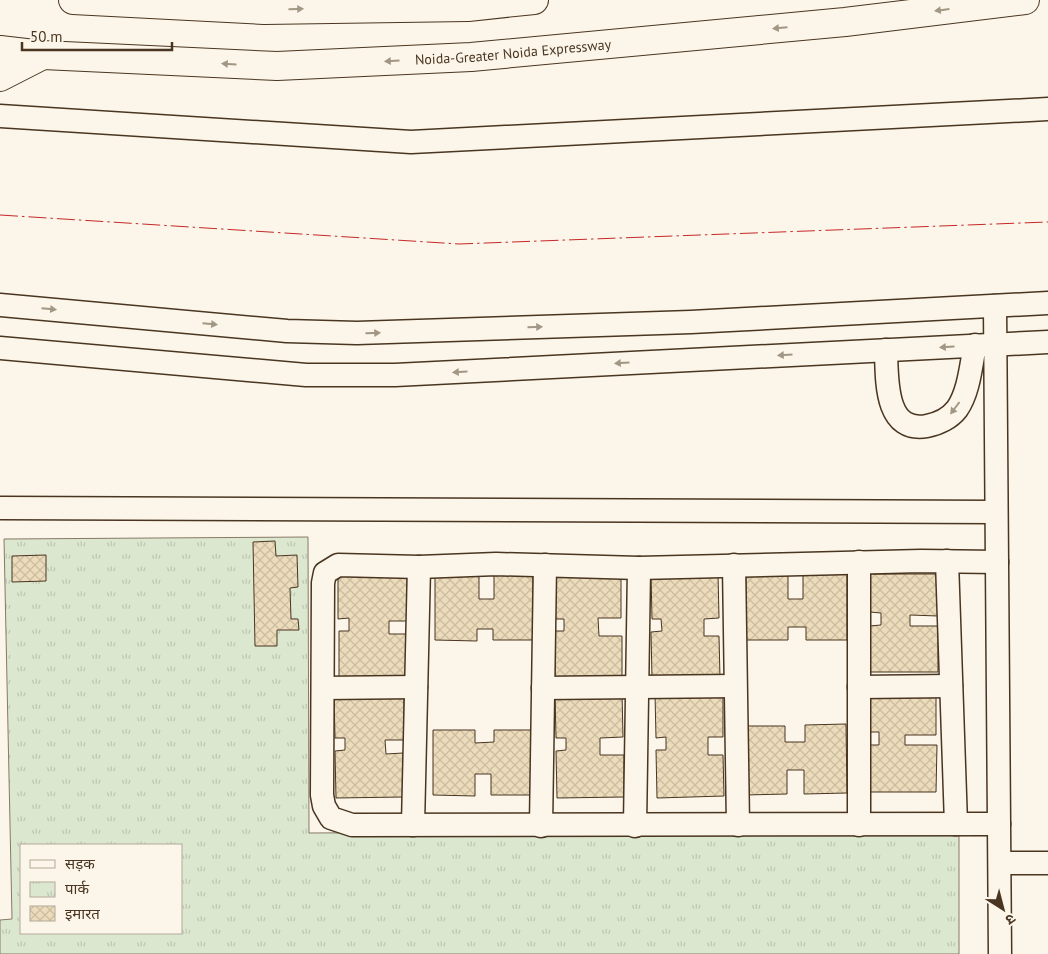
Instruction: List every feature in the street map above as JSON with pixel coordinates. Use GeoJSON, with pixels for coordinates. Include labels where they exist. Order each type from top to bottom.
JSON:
{"type":"FeatureCollection","features":[{"type":"Feature","properties":{"kind":"highway"},"geometry":{"type":"LineString","coordinates":[[73,0],[264,10],[468,7],[534,0]]}},
{"type":"Feature","properties":{"kind":"highway"},"geometry":{"type":"LineString","coordinates":[[231,0],[264,10]]}},
{"type":"Feature","properties":{"kind":"highway","name":"Noida-Greater Noida Expressway"},"geometry":{"type":"LineString","coordinates":[[0,50],[43,55],[277,66],[470,57],[845,22],[1025,0]]}},
{"type":"Feature","properties":{"kind":"highway"},"geometry":{"type":"LineString","coordinates":[[0,77],[43,55]]}},
{"type":"Feature","properties":{"kind":"street"},"geometry":{"type":"LineString","coordinates":[[0,116],[411,142],[1048,109]]}},
{"type":"Feature","properties":{"kind":"street"},"geometry":{"type":"LineString","coordinates":[[0,304],[287,331],[357,333],[691,322],[1048,303]]}},
{"type":"Feature","properties":{"kind":"street"},"geometry":{"type":"LineString","coordinates":[[886,350],[887,389],[896,415],[905,423],[925,426],[942,421],[957,408],[965,391],[985,345],[994,306]]}},
{"type":"Feature","properties":{"kind":"street"},"geometry":{"type":"LineString","coordinates":[[0,348],[306,375],[396,375],[1048,342]]}},
{"type":"Feature","properties":{"kind":"street"},"geometry":{"type":"LineString","coordinates":[[985,345],[996,512],[1000,954]]}},
{"type":"Feature","properties":{"kind":"street"},"geometry":{"type":"LineString","coordinates":[[0,508],[996,512]]}},
{"type":"Feature","properties":{"kind":"street"},"geometry":{"type":"LineString","coordinates":[[947,561],[956,824]]}},
{"type":"Feature","properties":{"kind":"street"},"geometry":{"type":"LineString","coordinates":[[997,562],[859,562],[639,568],[496,564],[418,567],[338,565],[325,573],[323,583],[322,795],[324,806],[330,818],[352,825],[999,824]]}},
{"type":"Feature","properties":{"kind":"street"},"geometry":{"type":"LineString","coordinates":[[859,562],[859,824]]}},
{"type":"Feature","properties":{"kind":"street"},"geometry":{"type":"LineString","coordinates":[[541,826],[546,565]]}},
{"type":"Feature","properties":{"kind":"street"},"geometry":{"type":"LineString","coordinates":[[734,565],[738,825]]}},
{"type":"Feature","properties":{"kind":"street"},"geometry":{"type":"LineString","coordinates":[[413,825],[418,567]]}},
{"type":"Feature","properties":{"kind":"street"},"geometry":{"type":"LineString","coordinates":[[635,826],[639,568]]}},
{"type":"Feature","properties":{"kind":"street"},"geometry":{"type":"LineString","coordinates":[[543,688],[637,689],[735,686]]}},
{"type":"Feature","properties":{"kind":"street"},"geometry":{"type":"LineString","coordinates":[[859,687],[951,686]]}},
{"type":"Feature","properties":{"kind":"street"},"geometry":{"type":"LineString","coordinates":[[323,688],[416,687]]}},
{"type":"Feature","properties":{"kind":"street"},"geometry":{"type":"LineString","coordinates":[[1000,863],[1048,863]]}},
{"type":"Feature","properties":{"kind":"green space"},"geometry":{"type":"Polygon","coordinates":[[[308,537],[309,833],[959,829],[959,954],[0,954],[0,920],[12,919],[4,539],[308,537]]]}},
{"type":"Feature","properties":{"kind":"building"},"geometry":{"type":"Polygon","coordinates":[[[275,541],[276,556],[297,555],[298,587],[290,588],[291,619],[298,619],[299,630],[277,630],[277,646],[255,646],[253,542],[275,541]]]}},
{"type":"Feature","properties":{"kind":"building"},"geometry":{"type":"Polygon","coordinates":[[[46,555],[46,581],[12,582],[12,556],[46,555]]]}},
{"type":"Feature","properties":{"kind":"building"},"geometry":{"type":"Polygon","coordinates":[[[788,572],[788,599],[803,599],[803,573],[847,572],[847,640],[806,640],[806,627],[788,627],[788,640],[746,640],[746,573],[788,572]]]}},
{"type":"Feature","properties":{"kind":"building"},"geometry":{"type":"Polygon","coordinates":[[[407,573],[408,621],[389,621],[389,634],[406,634],[407,677],[339,679],[339,631],[349,631],[349,618],[338,619],[338,575],[407,573]]]}},
{"type":"Feature","properties":{"kind":"building"},"geometry":{"type":"Polygon","coordinates":[[[621,574],[621,618],[598,618],[599,636],[622,636],[622,677],[555,679],[554,631],[564,631],[564,619],[554,619],[553,575],[621,574]]]}},
{"type":"Feature","properties":{"kind":"building"},"geometry":{"type":"Polygon","coordinates":[[[718,574],[719,618],[704,619],[704,636],[719,636],[720,678],[652,679],[651,632],[662,631],[661,619],[652,619],[651,575],[718,574]]]}},
{"type":"Feature","properties":{"kind":"building"},"geometry":{"type":"Polygon","coordinates":[[[870,574],[938,574],[938,616],[910,615],[910,626],[938,626],[938,672],[869,672],[869,626],[881,625],[881,613],[870,612],[870,574]]]}},
{"type":"Feature","properties":{"kind":"building"},"geometry":{"type":"Polygon","coordinates":[[[435,575],[479,575],[479,599],[494,599],[494,575],[533,575],[533,640],[493,640],[493,629],[477,629],[477,641],[435,640],[435,575]]]}},
{"type":"Feature","properties":{"kind":"building"},"geometry":{"type":"Polygon","coordinates":[[[404,693],[404,740],[385,740],[386,754],[403,753],[403,797],[336,798],[335,751],[345,750],[345,738],[335,738],[334,694],[404,693]]]}},
{"type":"Feature","properties":{"kind":"building"},"geometry":{"type":"Polygon","coordinates":[[[622,693],[623,737],[600,738],[600,755],[624,755],[624,797],[557,798],[556,751],[566,750],[566,738],[556,738],[555,694],[622,693]]]}},
{"type":"Feature","properties":{"kind":"building"},"geometry":{"type":"Polygon","coordinates":[[[723,693],[723,737],[708,737],[708,755],[723,755],[724,796],[657,798],[656,750],[666,750],[666,737],[656,738],[655,694],[723,693]]]}},
{"type":"Feature","properties":{"kind":"building"},"geometry":{"type":"Polygon","coordinates":[[[870,694],[936,694],[936,735],[905,735],[905,745],[937,745],[936,792],[868,792],[868,745],[879,745],[879,732],[869,732],[870,694]]]}},
{"type":"Feature","properties":{"kind":"building"},"geometry":{"type":"Polygon","coordinates":[[[846,724],[847,793],[804,794],[804,770],[787,770],[787,794],[745,795],[744,726],[785,726],[785,742],[805,742],[805,725],[846,724]]]}},
{"type":"Feature","properties":{"kind":"building"},"geometry":{"type":"Polygon","coordinates":[[[433,730],[475,730],[475,743],[494,742],[494,730],[531,730],[531,795],[491,795],[491,774],[475,774],[475,796],[433,795],[433,730]]]}},
{"type":"Feature","properties":{"kind":"power"},"geometry":{"type":"LineString","coordinates":[[0,215],[459,244],[1048,222]]}}]}
